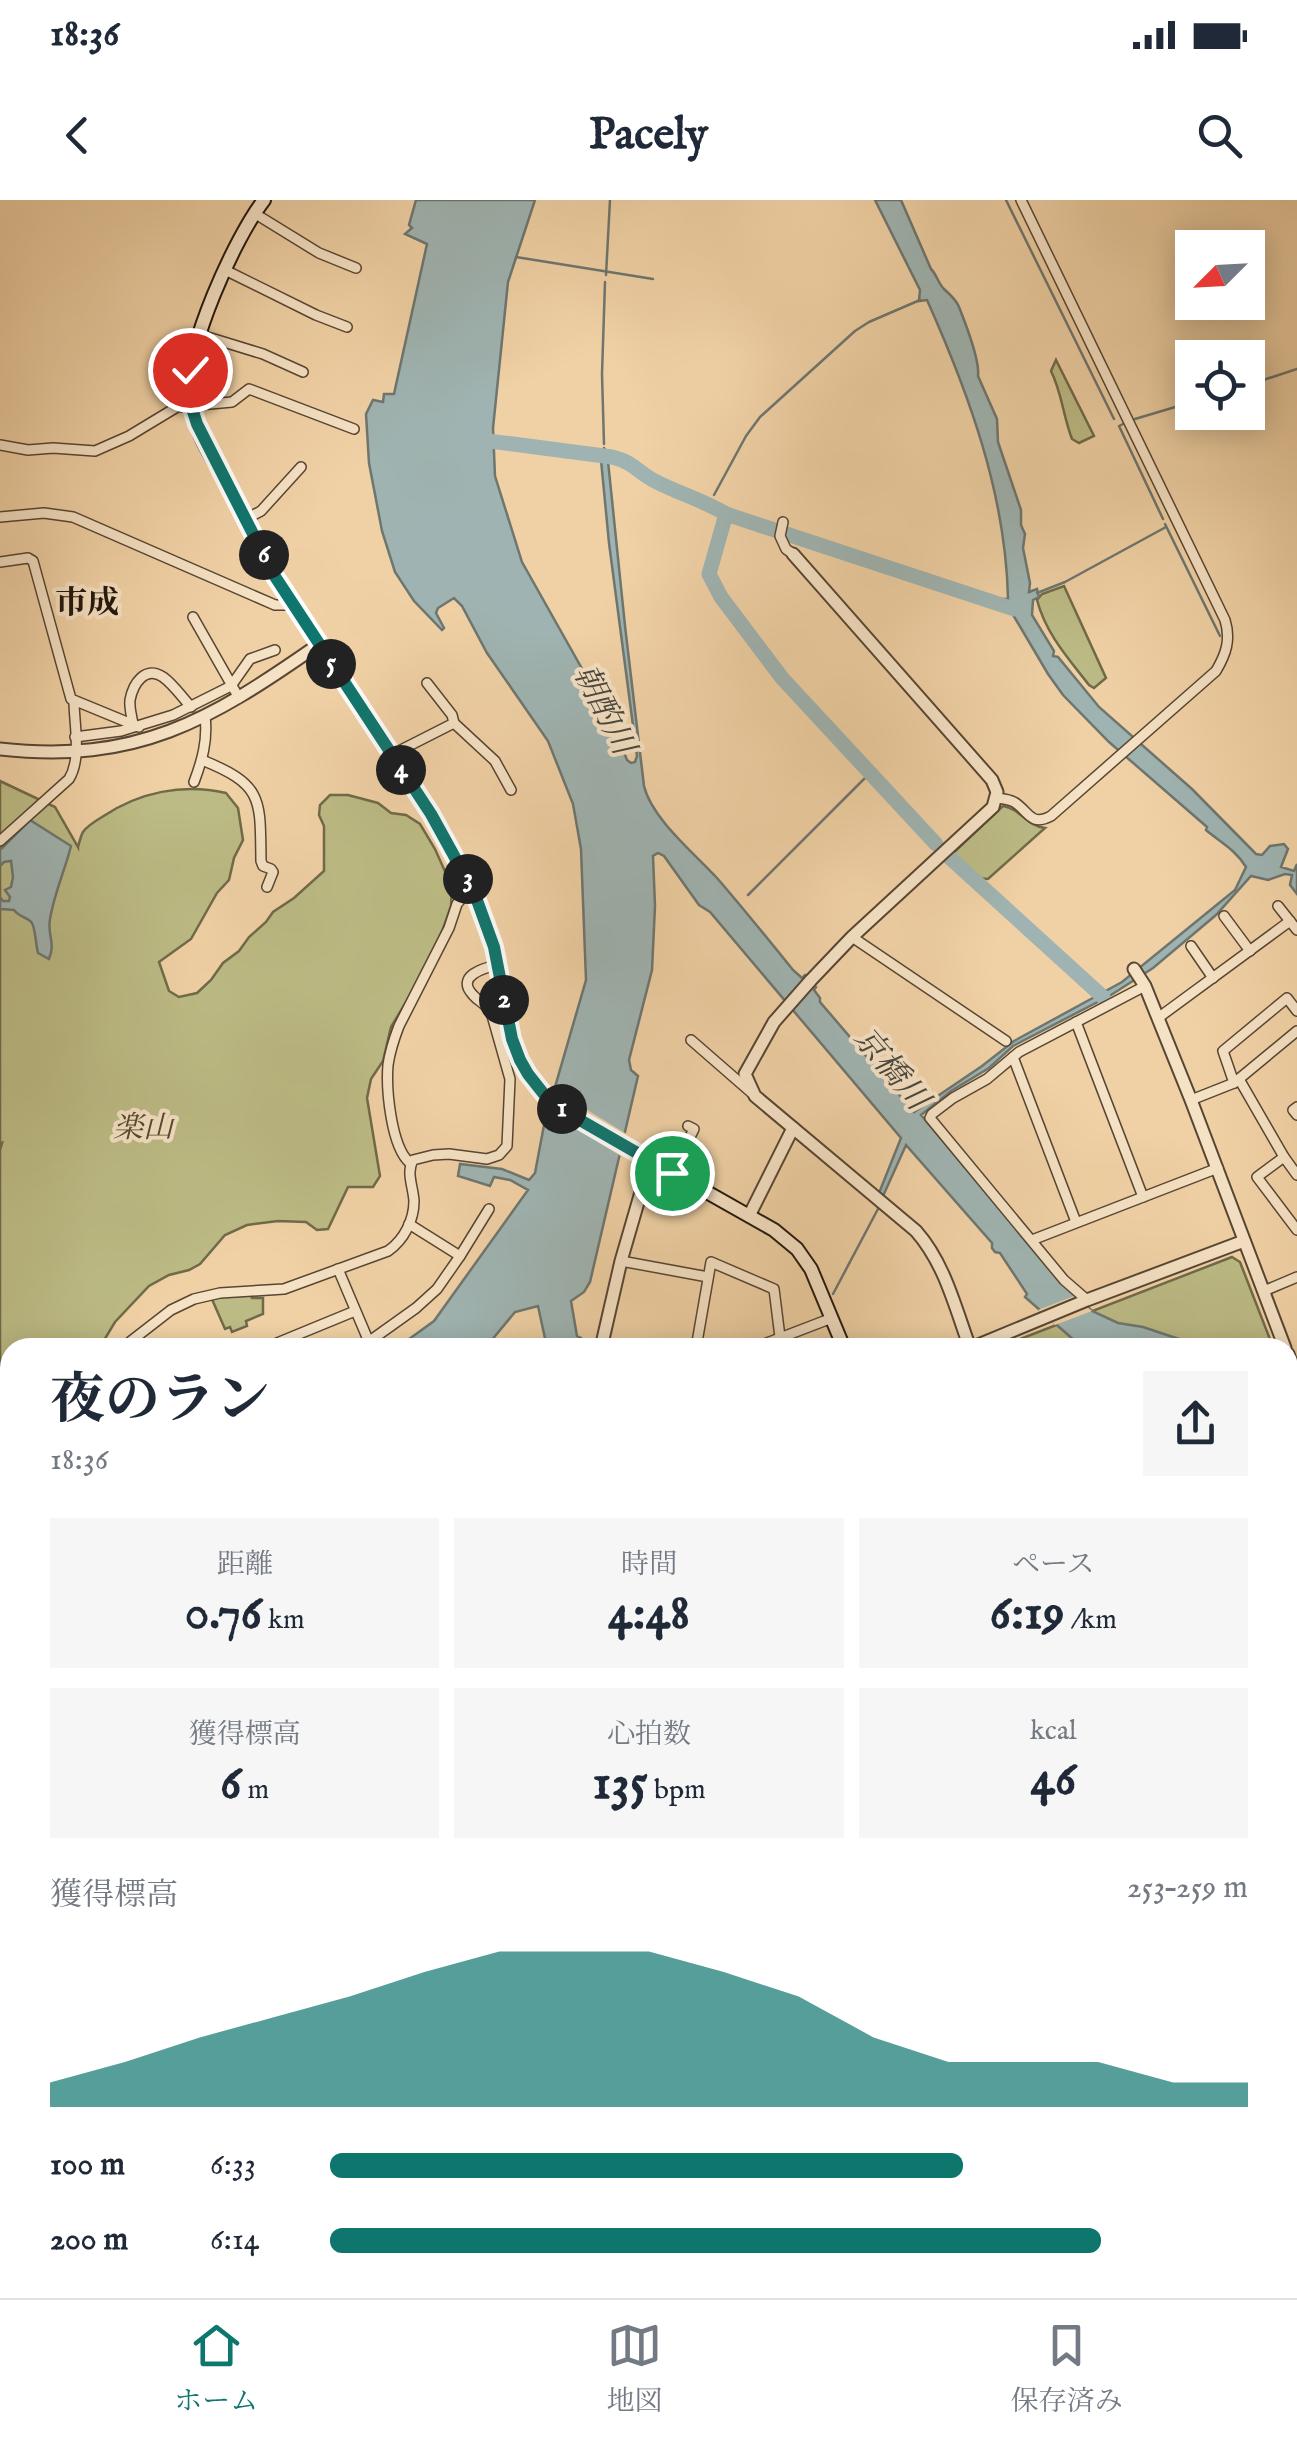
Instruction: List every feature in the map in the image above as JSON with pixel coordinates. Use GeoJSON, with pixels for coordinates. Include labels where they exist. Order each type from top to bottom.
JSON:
{"type":"FeatureCollection","features":[{"type":"Feature","properties":{"kind":"main road"},"geometry":{"type":"LineString","coordinates":[[264,200],[244,228],[224,270],[188,380],[190,404],[206,446],[293,605],[452,848],[489,932],[507,1019],[516,1051],[528,1074],[543,1093],[574,1118],[750,1216],[797,1248],[811,1269],[840,1338]]}},
{"type":"Feature","properties":{"kind":"street"},"geometry":{"type":"LineString","coordinates":[[997,798],[1012,801],[1034,819],[1044,820],[1216,671],[1226,652],[1229,632],[1021,200]]}},
{"type":"Feature","properties":{"kind":"street"},"geometry":{"type":"LineString","coordinates":[[254,212],[319,252],[356,268]]}},
{"type":"Feature","properties":{"kind":"street"},"geometry":{"type":"LineString","coordinates":[[224,270],[347,327]]}},
{"type":"Feature","properties":{"kind":"street"},"geometry":{"type":"LineString","coordinates":[[201,335],[263,354],[303,372]]}},
{"type":"Feature","properties":{"kind":"street"},"geometry":{"type":"LineString","coordinates":[[0,445],[28,450],[95,451],[129,436],[164,413],[190,404],[232,402],[245,390],[253,389],[354,429]]}},
{"type":"Feature","properties":{"kind":"street"},"geometry":{"type":"LineString","coordinates":[[246,519],[261,510],[301,467]]}},
{"type":"Feature","properties":{"kind":"street"},"geometry":{"type":"LineString","coordinates":[[0,517],[44,512],[73,517],[275,605],[293,605]]}},
{"type":"Feature","properties":{"kind":"street"},"geometry":{"type":"LineString","coordinates":[[755,1096],[746,1074],[767,1033],[787,1007],[852,937],[994,807],[997,798],[992,780],[781,541],[783,522]]}},
{"type":"Feature","properties":{"kind":"street"},"geometry":{"type":"LineString","coordinates":[[0,562],[34,560],[69,695],[74,701],[136,726]]}},
{"type":"Feature","properties":{"kind":"street"},"geometry":{"type":"LineString","coordinates":[[193,618],[238,698]]}},
{"type":"Feature","properties":{"kind":"street"},"geometry":{"type":"LineString","coordinates":[[0,748],[76,752],[134,744],[205,716],[318,645]]}},
{"type":"Feature","properties":{"kind":"street"},"geometry":{"type":"LineString","coordinates":[[75,737],[106,734],[190,707],[231,686],[250,659],[270,651],[278,673]]}},
{"type":"Feature","properties":{"kind":"street"},"geometry":{"type":"LineString","coordinates":[[136,726],[130,700],[143,675],[161,676],[190,707]]}},
{"type":"Feature","properties":{"kind":"street"},"geometry":{"type":"LineString","coordinates":[[427,683],[452,714],[454,723],[496,761],[511,790]]}},
{"type":"Feature","properties":{"kind":"street"},"geometry":{"type":"LineString","coordinates":[[0,841],[69,779],[75,769],[74,701]]}},
{"type":"Feature","properties":{"kind":"street"},"geometry":{"type":"LineString","coordinates":[[194,782],[202,760],[205,716]]}},
{"type":"Feature","properties":{"kind":"street"},"geometry":{"type":"LineString","coordinates":[[391,756],[454,723]]}},
{"type":"Feature","properties":{"kind":"street"},"geometry":{"type":"LineString","coordinates":[[202,760],[234,773],[254,794],[261,861],[274,872],[267,888]]}},
{"type":"Feature","properties":{"kind":"street"},"geometry":{"type":"LineString","coordinates":[[135,1338],[186,1302],[220,1294],[284,1289],[393,1248],[401,1239],[414,1200],[410,1162],[398,1147],[389,1096],[388,1067],[393,1041],[450,928],[457,904],[474,892]]}},
{"type":"Feature","properties":{"kind":"street"},"geometry":{"type":"LineString","coordinates":[[1278,906],[1297,930]]}},
{"type":"Feature","properties":{"kind":"street"},"geometry":{"type":"LineString","coordinates":[[1224,916],[1250,951]]}},
{"type":"Feature","properties":{"kind":"street"},"geometry":{"type":"LineString","coordinates":[[1158,1018],[1290,920]]}},
{"type":"Feature","properties":{"kind":"street"},"geometry":{"type":"LineString","coordinates":[[852,937],[1006,1041]]}},
{"type":"Feature","properties":{"kind":"street"},"geometry":{"type":"LineString","coordinates":[[1191,946],[1213,978]]}},
{"type":"Feature","properties":{"kind":"street"},"geometry":{"type":"LineString","coordinates":[[410,1162],[419,1157],[449,1154],[487,1159],[506,1146],[510,1079],[491,1012],[471,994],[468,985],[475,972],[498,965]]}},
{"type":"Feature","properties":{"kind":"street"},"geometry":{"type":"LineString","coordinates":[[1134,969],[1191,1100],[1281,1338]]}},
{"type":"Feature","properties":{"kind":"street"},"geometry":{"type":"LineString","coordinates":[[1087,1300],[1064,1280],[930,1118],[1013,1056],[1143,984]]}},
{"type":"Feature","properties":{"kind":"street"},"geometry":{"type":"LineString","coordinates":[[1297,1011],[1288,998],[1223,1050],[1236,1081],[1297,1175]]}},
{"type":"Feature","properties":{"kind":"street"},"geometry":{"type":"LineString","coordinates":[[1076,1022],[1143,1197]]}},
{"type":"Feature","properties":{"kind":"street"},"geometry":{"type":"LineString","coordinates":[[1191,1100],[1236,1081],[1297,1031]]}},
{"type":"Feature","properties":{"kind":"street"},"geometry":{"type":"LineString","coordinates":[[690,1040],[916,1231],[940,1265],[967,1338]]}},
{"type":"Feature","properties":{"kind":"street"},"geometry":{"type":"LineString","coordinates":[[1013,1056],[1076,1222]]}},
{"type":"Feature","properties":{"kind":"street"},"geometry":{"type":"LineString","coordinates":[[1297,1106],[1293,1110],[1297,1115]]}},
{"type":"Feature","properties":{"kind":"street"},"geometry":{"type":"LineString","coordinates":[[672,1173],[694,1129],[688,1126]]}},
{"type":"Feature","properties":{"kind":"street"},"geometry":{"type":"LineString","coordinates":[[750,1216],[793,1128]]}},
{"type":"Feature","properties":{"kind":"street"},"geometry":{"type":"LineString","coordinates":[[1284,1156],[1257,1178],[1297,1230]]}},
{"type":"Feature","properties":{"kind":"street"},"geometry":{"type":"LineString","coordinates":[[604,1338],[621,1260],[650,1160]]}},
{"type":"Feature","properties":{"kind":"street"},"geometry":{"type":"LineString","coordinates":[[1032,1240],[1218,1168]]}},
{"type":"Feature","properties":{"kind":"street"},"geometry":{"type":"LineString","coordinates":[[375,1338],[437,1289],[489,1209]]}},
{"type":"Feature","properties":{"kind":"street"},"geometry":{"type":"LineString","coordinates":[[409,1224],[460,1256]]}},
{"type":"Feature","properties":{"kind":"street"},"geometry":{"type":"LineString","coordinates":[[995,1338],[1244,1241]]}},
{"type":"Feature","properties":{"kind":"street"},"geometry":{"type":"LineString","coordinates":[[621,1260],[708,1277]]}},
{"type":"Feature","properties":{"kind":"street"},"geometry":{"type":"LineString","coordinates":[[698,1338],[710,1262],[774,1288],[780,1337],[832,1318]]}},
{"type":"Feature","properties":{"kind":"street"},"geometry":{"type":"LineString","coordinates":[[338,1269],[363,1338]]}},
{"type":"Feature","properties":{"kind":"street"},"geometry":{"type":"LineString","coordinates":[[1264,1291],[1297,1277]]}},
{"type":"Feature","properties":{"kind":"street"},"geometry":{"type":"LineString","coordinates":[[289,1338],[355,1311]]}},
{"type":"Feature","properties":{"kind":"green space"},"geometry":{"type":"Polygon","coordinates":[[[1056,360],[1094,436],[1079,443],[1072,439],[1051,371],[1056,360]]]}},
{"type":"Feature","properties":{"kind":"green space"},"geometry":{"type":"Polygon","coordinates":[[[1064,586],[1106,678],[1094,688],[1058,645],[1037,600],[1042,594],[1064,586]]]}},
{"type":"Feature","properties":{"kind":"green space","name":"楽山"},"geometry":{"type":"Polygon","coordinates":[[[0,781],[55,807],[78,847],[87,828],[131,801],[178,790],[226,793],[238,808],[243,840],[229,880],[217,893],[191,939],[159,962],[169,991],[179,997],[197,993],[273,912],[324,871],[324,826],[319,815],[320,805],[330,795],[378,803],[391,813],[406,815],[420,824],[452,887],[451,906],[423,974],[391,1027],[383,1061],[371,1079],[367,1098],[380,1176],[373,1187],[348,1187],[328,1229],[317,1230],[306,1222],[278,1221],[247,1225],[225,1235],[200,1264],[149,1286],[105,1338],[0,1338],[0,781]]]}},
{"type":"Feature","properties":{"kind":"green space"},"geometry":{"type":"Polygon","coordinates":[[[1003,806],[1045,828],[988,879],[976,878],[952,854],[1003,806]]]}},
{"type":"Feature","properties":{"kind":"green space"},"geometry":{"type":"Polygon","coordinates":[[[1232,1257],[1240,1262],[1270,1338],[1023,1338],[1232,1257]]]}},
{"type":"Feature","properties":{"kind":"green space"},"geometry":{"type":"Polygon","coordinates":[[[250,1294],[252,1298],[263,1298],[263,1314],[232,1332],[230,1327],[225,1329],[211,1297],[250,1294]]]}},
{"type":"Feature","properties":{"kind":"shaded area"},"geometry":{"type":"Polygon","coordinates":[[[416,200],[535,200],[508,282],[493,428],[495,476],[522,562],[612,722],[627,760],[635,762],[601,460],[608,461],[644,786],[649,798],[665,823],[717,878],[793,970],[802,978],[805,975],[816,987],[820,1002],[914,1112],[1014,1041],[1122,982],[1235,890],[1246,867],[1063,695],[1012,613],[994,608],[995,599],[1008,599],[1006,560],[993,483],[971,408],[927,300],[919,301],[920,290],[875,200],[901,200],[931,269],[958,304],[968,331],[978,376],[997,419],[998,442],[1021,510],[1029,592],[1037,589],[1039,597],[1033,600],[1032,615],[1054,651],[1053,656],[1058,657],[1099,707],[1192,789],[1256,854],[1284,844],[1288,849],[1281,867],[1294,871],[1297,864],[1297,894],[1290,885],[1292,875],[1268,880],[1251,876],[1216,915],[1153,968],[1111,995],[1013,1046],[989,1068],[921,1115],[1062,1283],[1092,1311],[1118,1323],[1176,1338],[1072,1338],[1025,1297],[1027,1294],[1000,1253],[995,1252],[992,1243],[906,1145],[883,1196],[879,1193],[901,1138],[658,853],[653,856],[652,970],[629,1060],[631,1070],[638,1076],[590,1282],[571,1301],[577,1336],[581,1338],[545,1338],[538,1306],[515,1312],[493,1338],[411,1338],[434,1321],[528,1190],[510,1180],[494,1177],[490,1186],[458,1176],[460,1164],[502,1169],[529,1180],[535,1173],[544,1125],[586,980],[581,849],[573,804],[548,741],[487,653],[462,606],[454,598],[438,608],[442,630],[414,601],[395,572],[382,531],[369,463],[366,414],[373,400],[383,402],[384,394],[394,394],[427,244],[405,234],[412,228],[409,225],[416,200]]]}},
{"type":"Feature","properties":{"kind":"shaded area"},"geometry":{"type":"Polygon","coordinates":[[[30,820],[71,846],[49,925],[49,959],[38,953],[30,921],[14,910],[0,909],[0,897],[9,901],[5,890],[11,887],[13,877],[11,861],[0,866],[0,850],[30,820]]]}},
{"type":"Feature","properties":{"kind":"pier"},"geometry":{"type":"Polygon","coordinates":[[[551,1084],[630,1136],[624,1158],[544,1109],[551,1084]]]}},
{"type":"Feature","properties":{"kind":"pier"},"geometry":{"type":"Polygon","coordinates":[[[1074,1296],[1092,1311],[1055,1325],[1038,1310],[1074,1296]]]}},
{"type":"Feature","properties":{"kind":"waterway"},"geometry":{"type":"LineString","coordinates":[[606,275],[610,200]]}},
{"type":"Feature","properties":{"kind":"waterway"},"geometry":{"type":"LineString","coordinates":[[1006,200],[1114,419]]}},
{"type":"Feature","properties":{"kind":"waterway"},"geometry":{"type":"LineString","coordinates":[[516,257],[653,279]]}},
{"type":"Feature","properties":{"kind":"waterway"},"geometry":{"type":"LineString","coordinates":[[604,444],[605,282]]}},
{"type":"Feature","properties":{"kind":"waterway"},"geometry":{"type":"LineString","coordinates":[[714,495],[760,417],[855,331],[920,300]]}},
{"type":"Feature","properties":{"kind":"waterway"},"geometry":{"type":"LineString","coordinates":[[1265,379],[1297,369]]}},
{"type":"Feature","properties":{"kind":"waterway"},"geometry":{"type":"LineString","coordinates":[[1135,419],[1175,407]]}},
{"type":"Feature","properties":{"kind":"waterway"},"geometry":{"type":"LineString","coordinates":[[1123,424],[1119,426],[1163,519]]}},
{"type":"Feature","properties":{"kind":"waterway"},"geometry":{"type":"LineString","coordinates":[[474,439],[620,459],[653,480],[726,514],[1014,609]]}},
{"type":"Feature","properties":{"kind":"waterway"},"geometry":{"type":"LineString","coordinates":[[604,448],[605,462]]}},
{"type":"Feature","properties":{"kind":"waterway"},"geometry":{"type":"LineString","coordinates":[[710,504],[712,500]]}},
{"type":"Feature","properties":{"kind":"waterway"},"geometry":{"type":"LineString","coordinates":[[726,514],[709,574],[721,597],[782,678],[936,844]]}},
{"type":"Feature","properties":{"kind":"waterway"},"geometry":{"type":"LineString","coordinates":[[1165,524],[1220,636]]}},
{"type":"Feature","properties":{"kind":"waterway"},"geometry":{"type":"LineString","coordinates":[[1037,593],[1166,527]]}},
{"type":"Feature","properties":{"kind":"waterway"},"geometry":{"type":"LineString","coordinates":[[748,895],[869,774]]}},
{"type":"Feature","properties":{"kind":"waterway"},"geometry":{"type":"LineString","coordinates":[[948,856],[1103,997]]}},
{"type":"Feature","properties":{"kind":"waterway"},"geometry":{"type":"LineString","coordinates":[[833,1294],[879,1207]]}},
{"type":"Feature","properties":{"kind":"district","name":"市成"},"geometry":{"type":"Point","coordinates":[87,602]}},
{"type":"Feature","properties":{"kind":"route"},"geometry":{"type":"LineString","coordinates":[[190,370],[188,396],[206,446],[274,575],[431,814],[474,892],[494,947],[512,1039],[528,1074],[566,1112],[672,1173]]}},
{"type":"Feature","properties":{"kind":"water label","name":"朝酌川"},"geometry":{"type":"Point","coordinates":[605,709]}},
{"type":"Feature","properties":{"kind":"water label","name":"京橋川"},"geometry":{"type":"Point","coordinates":[892,1068]}}]}
